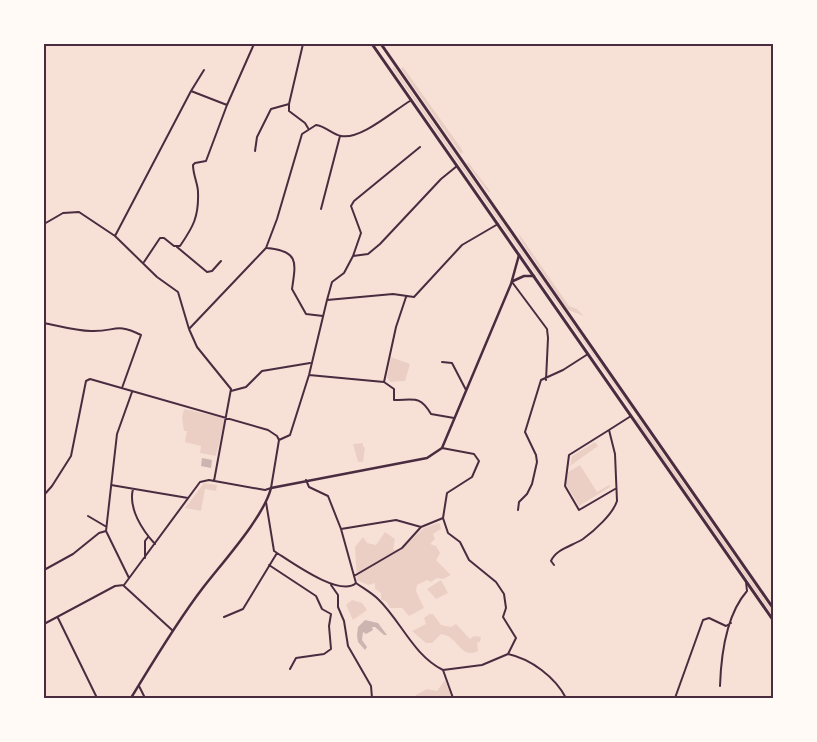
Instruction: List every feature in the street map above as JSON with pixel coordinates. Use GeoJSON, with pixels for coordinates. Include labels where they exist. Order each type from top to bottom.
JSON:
{"type":"FeatureCollection","features":[{"type":"Feature","properties":{"kind":"highway"},"geometry":{"type":"LineString","coordinates":[[372,44],[773,620]]}},
{"type":"Feature","properties":{"kind":"highway"},"geometry":{"type":"LineString","coordinates":[[381,44],[773,608]]}},
{"type":"Feature","properties":{"kind":"highway"},"geometry":{"type":"LineString","coordinates":[[386,63],[391,59]]}},
{"type":"Feature","properties":{"kind":"highway"},"geometry":{"type":"LineString","coordinates":[[632,417],[638,413]]}},
{"type":"Feature","properties":{"kind":"street"},"geometry":{"type":"LineString","coordinates":[[177,247],[195,223],[198,190],[194,183],[193,166],[195,163],[206,161],[227,105],[254,44]]}},
{"type":"Feature","properties":{"kind":"street"},"geometry":{"type":"LineString","coordinates":[[303,44],[289,104],[290,112],[305,123],[308,128]]}},
{"type":"Feature","properties":{"kind":"street"},"geometry":{"type":"LineString","coordinates":[[115,236],[191,91],[204,70]]}},
{"type":"Feature","properties":{"kind":"street"},"geometry":{"type":"LineString","coordinates":[[191,91],[227,105]]}},
{"type":"Feature","properties":{"kind":"street"},"geometry":{"type":"LineString","coordinates":[[189,329],[266,248],[277,219],[302,134],[308,128],[316,125],[322,126],[340,136],[351,136],[373,126],[412,100]]}},
{"type":"Feature","properties":{"kind":"street"},"geometry":{"type":"LineString","coordinates":[[255,151],[257,137],[271,108],[289,104]]}},
{"type":"Feature","properties":{"kind":"street"},"geometry":{"type":"LineString","coordinates":[[321,209],[340,136]]}},
{"type":"Feature","properties":{"kind":"street"},"geometry":{"type":"LineString","coordinates":[[279,440],[290,435],[309,375],[332,282],[344,272],[354,256],[360,233],[352,206],[354,201],[420,147]]}},
{"type":"Feature","properties":{"kind":"street"},"geometry":{"type":"LineString","coordinates":[[354,256],[368,254],[380,244],[441,179],[457,166]]}},
{"type":"Feature","properties":{"kind":"street"},"geometry":{"type":"LineString","coordinates":[[44,224],[63,213],[79,212],[115,236],[144,262],[157,277],[178,292],[189,329],[197,347],[231,389],[214,481]]}},
{"type":"Feature","properties":{"kind":"street"},"geometry":{"type":"LineString","coordinates":[[327,300],[393,294],[414,297],[462,245],[498,224]]}},
{"type":"Feature","properties":{"kind":"street"},"geometry":{"type":"LineString","coordinates":[[144,262],[160,238],[164,238],[177,247],[207,272],[212,271],[221,261]]}},
{"type":"Feature","properties":{"kind":"street"},"geometry":{"type":"LineString","coordinates":[[266,248],[282,249],[288,252],[294,260],[296,269],[292,289],[306,314],[323,316]]}},
{"type":"Feature","properties":{"kind":"street"},"geometry":{"type":"LineString","coordinates":[[44,624],[115,586],[124,585],[200,482],[214,481],[265,490],[306,480],[427,458],[442,448],[512,282],[519,255]]}},
{"type":"Feature","properties":{"kind":"street"},"geometry":{"type":"LineString","coordinates":[[512,282],[524,276],[534,276]]}},
{"type":"Feature","properties":{"kind":"street"},"geometry":{"type":"LineString","coordinates":[[512,282],[546,329],[548,338],[546,380]]}},
{"type":"Feature","properties":{"kind":"street"},"geometry":{"type":"LineString","coordinates":[[384,382],[396,327],[406,297]]}},
{"type":"Feature","properties":{"kind":"street"},"geometry":{"type":"LineString","coordinates":[[44,323],[90,332],[115,327],[131,330],[141,335],[122,388]]}},
{"type":"Feature","properties":{"kind":"street"},"geometry":{"type":"LineString","coordinates":[[518,510],[519,502],[527,494],[535,473],[536,454],[525,432],[541,380],[546,380],[588,354]]}},
{"type":"Feature","properties":{"kind":"street"},"geometry":{"type":"LineString","coordinates":[[442,362],[452,363],[466,390]]}},
{"type":"Feature","properties":{"kind":"street"},"geometry":{"type":"LineString","coordinates":[[230,392],[246,386],[262,371],[311,363]]}},
{"type":"Feature","properties":{"kind":"street"},"geometry":{"type":"LineString","coordinates":[[309,375],[384,382],[394,389],[394,400],[420,400],[425,403],[431,414],[454,418]]}},
{"type":"Feature","properties":{"kind":"street"},"geometry":{"type":"LineString","coordinates":[[44,495],[72,456],[86,381],[95,380],[268,430],[277,436],[279,440],[271,488],[266,502],[174,632],[131,698]]}},
{"type":"Feature","properties":{"kind":"street"},"geometry":{"type":"LineString","coordinates":[[129,579],[106,531],[106,527],[117,434],[132,392]]}},
{"type":"Feature","properties":{"kind":"street"},"geometry":{"type":"LineString","coordinates":[[616,489],[579,510],[565,486],[569,455],[632,417]]}},
{"type":"Feature","properties":{"kind":"street"},"geometry":{"type":"LineString","coordinates":[[554,565],[551,561],[556,553],[584,539],[615,508],[615,454],[609,430]]}},
{"type":"Feature","properties":{"kind":"street"},"geometry":{"type":"LineString","coordinates":[[442,448],[474,454],[480,461],[472,477],[447,493],[443,518],[448,533],[460,542],[469,560],[496,582],[504,594],[506,608],[503,617],[516,638],[508,654]]}},
{"type":"Feature","properties":{"kind":"street"},"geometry":{"type":"LineString","coordinates":[[306,480],[309,487],[328,496],[341,529],[356,583],[378,598],[402,633],[434,666],[442,670],[482,665],[508,654],[517,656],[548,674],[566,698]]}},
{"type":"Feature","properties":{"kind":"street"},"geometry":{"type":"LineString","coordinates":[[112,485],[189,498]]}},
{"type":"Feature","properties":{"kind":"street"},"geometry":{"type":"LineString","coordinates":[[133,488],[132,506],[148,536],[155,544]]}},
{"type":"Feature","properties":{"kind":"street"},"geometry":{"type":"LineString","coordinates":[[266,502],[274,551],[331,585],[348,587],[356,583]]}},
{"type":"Feature","properties":{"kind":"street"},"geometry":{"type":"LineString","coordinates":[[88,516],[106,527]]}},
{"type":"Feature","properties":{"kind":"street"},"geometry":{"type":"LineString","coordinates":[[354,576],[406,544],[421,527],[443,518]]}},
{"type":"Feature","properties":{"kind":"street"},"geometry":{"type":"LineString","coordinates":[[341,529],[396,520],[421,527]]}},
{"type":"Feature","properties":{"kind":"street"},"geometry":{"type":"LineString","coordinates":[[44,570],[73,554],[99,533],[106,531]]}},
{"type":"Feature","properties":{"kind":"street"},"geometry":{"type":"LineString","coordinates":[[145,558],[145,541],[148,536]]}},
{"type":"Feature","properties":{"kind":"street"},"geometry":{"type":"LineString","coordinates":[[224,617],[243,609],[277,553]]}},
{"type":"Feature","properties":{"kind":"street"},"geometry":{"type":"LineString","coordinates":[[269,565],[316,596],[322,609],[331,614],[329,626],[331,649],[324,654],[296,658],[290,668]]}},
{"type":"Feature","properties":{"kind":"street"},"geometry":{"type":"LineString","coordinates":[[720,686],[721,666],[730,623],[741,598],[747,592],[745,580]]}},
{"type":"Feature","properties":{"kind":"street"},"geometry":{"type":"LineString","coordinates":[[124,585],[174,632]]}},
{"type":"Feature","properties":{"kind":"street"},"geometry":{"type":"LineString","coordinates":[[331,585],[338,595],[338,607],[344,621],[348,646],[371,686],[372,698]]}},
{"type":"Feature","properties":{"kind":"street"},"geometry":{"type":"LineString","coordinates":[[58,618],[98,698]]}},
{"type":"Feature","properties":{"kind":"street"},"geometry":{"type":"LineString","coordinates":[[675,698],[703,620],[709,618],[726,626],[730,623]]}},
{"type":"Feature","properties":{"kind":"street"},"geometry":{"type":"LineString","coordinates":[[442,670],[454,698]]}},
{"type":"Feature","properties":{"kind":"street"},"geometry":{"type":"LineString","coordinates":[[139,686],[145,698]]}},
{"type":"Feature","properties":{"kind":"shaded area"},"geometry":{"type":"Polygon","coordinates":[[[394,67],[632,409],[632,411],[392,68],[394,67]]]}},
{"type":"Feature","properties":{"kind":"shaded area"},"geometry":{"type":"Polygon","coordinates":[[[403,67],[461,148],[463,152],[461,154],[401,69],[403,67]]]}},
{"type":"Feature","properties":{"kind":"shaded area"},"geometry":{"type":"Polygon","coordinates":[[[468,162],[490,191],[489,193],[467,164],[468,162]]]}},
{"type":"Feature","properties":{"kind":"shaded area"},"geometry":{"type":"Polygon","coordinates":[[[519,234],[569,306],[577,309],[584,316],[568,310],[520,239],[519,234]]]}},
{"type":"Feature","properties":{"kind":"shaded area"},"geometry":{"type":"Polygon","coordinates":[[[391,357],[410,364],[405,381],[390,382],[387,377],[391,357]]]}},
{"type":"Feature","properties":{"kind":"shaded area"},"geometry":{"type":"Polygon","coordinates":[[[184,409],[225,418],[216,456],[200,453],[201,446],[185,442],[187,431],[184,431],[182,418],[184,409]]]}},
{"type":"Feature","properties":{"kind":"shaded area"},"geometry":{"type":"Polygon","coordinates":[[[638,418],[773,612],[773,616],[636,420],[638,418]]]}},
{"type":"Feature","properties":{"kind":"shaded area"},"geometry":{"type":"Polygon","coordinates":[[[595,442],[598,446],[570,466],[572,456],[595,442]]]}},
{"type":"Feature","properties":{"kind":"shaded area"},"geometry":{"type":"Polygon","coordinates":[[[363,443],[363,447],[365,447],[363,462],[358,462],[353,444],[363,443]]]}},
{"type":"Feature","properties":{"kind":"shaded area"},"geometry":{"type":"Polygon","coordinates":[[[580,465],[597,492],[609,485],[610,487],[579,506],[566,484],[568,472],[580,465]]]}},
{"type":"Feature","properties":{"kind":"shaded area"},"geometry":{"type":"Polygon","coordinates":[[[204,483],[217,485],[216,491],[205,489],[201,511],[185,508],[204,483]]]}},
{"type":"Feature","properties":{"kind":"shaded area"},"geometry":{"type":"Polygon","coordinates":[[[438,523],[441,529],[433,534],[435,539],[430,544],[436,546],[440,553],[436,560],[451,575],[443,579],[437,578],[431,582],[427,580],[417,585],[416,591],[424,608],[409,616],[402,608],[390,608],[386,601],[381,600],[381,593],[375,589],[375,583],[368,585],[357,580],[355,547],[363,537],[367,543],[376,545],[385,532],[395,539],[393,550],[401,549],[424,528],[438,523]]]}},
{"type":"Feature","properties":{"kind":"shaded area"},"geometry":{"type":"Polygon","coordinates":[[[441,580],[448,593],[436,599],[427,589],[441,580]]]}},
{"type":"Feature","properties":{"kind":"shaded area"},"geometry":{"type":"Polygon","coordinates":[[[352,600],[362,603],[367,610],[353,620],[346,605],[352,600]]]}},
{"type":"Feature","properties":{"kind":"shaded area"},"geometry":{"type":"Polygon","coordinates":[[[429,614],[433,614],[441,625],[451,627],[456,624],[470,639],[474,636],[481,637],[480,642],[477,642],[478,651],[469,653],[448,636],[441,634],[432,643],[426,643],[412,631],[426,624],[424,618],[429,614]]]}},
{"type":"Feature","properties":{"kind":"shaded area"},"geometry":{"type":"Polygon","coordinates":[[[445,680],[452,698],[414,698],[427,689],[437,691],[445,680]]]}},
{"type":"Feature","properties":{"kind":"building"},"geometry":{"type":"Polygon","coordinates":[[[202,458],[212,460],[211,468],[201,466],[202,458]]]}},
{"type":"Feature","properties":{"kind":"building"},"geometry":{"type":"Polygon","coordinates":[[[365,620],[378,623],[387,635],[384,635],[375,627],[372,627],[373,630],[366,634],[363,632],[362,640],[367,647],[365,650],[358,642],[357,635],[358,627],[365,620]]]}}]}
